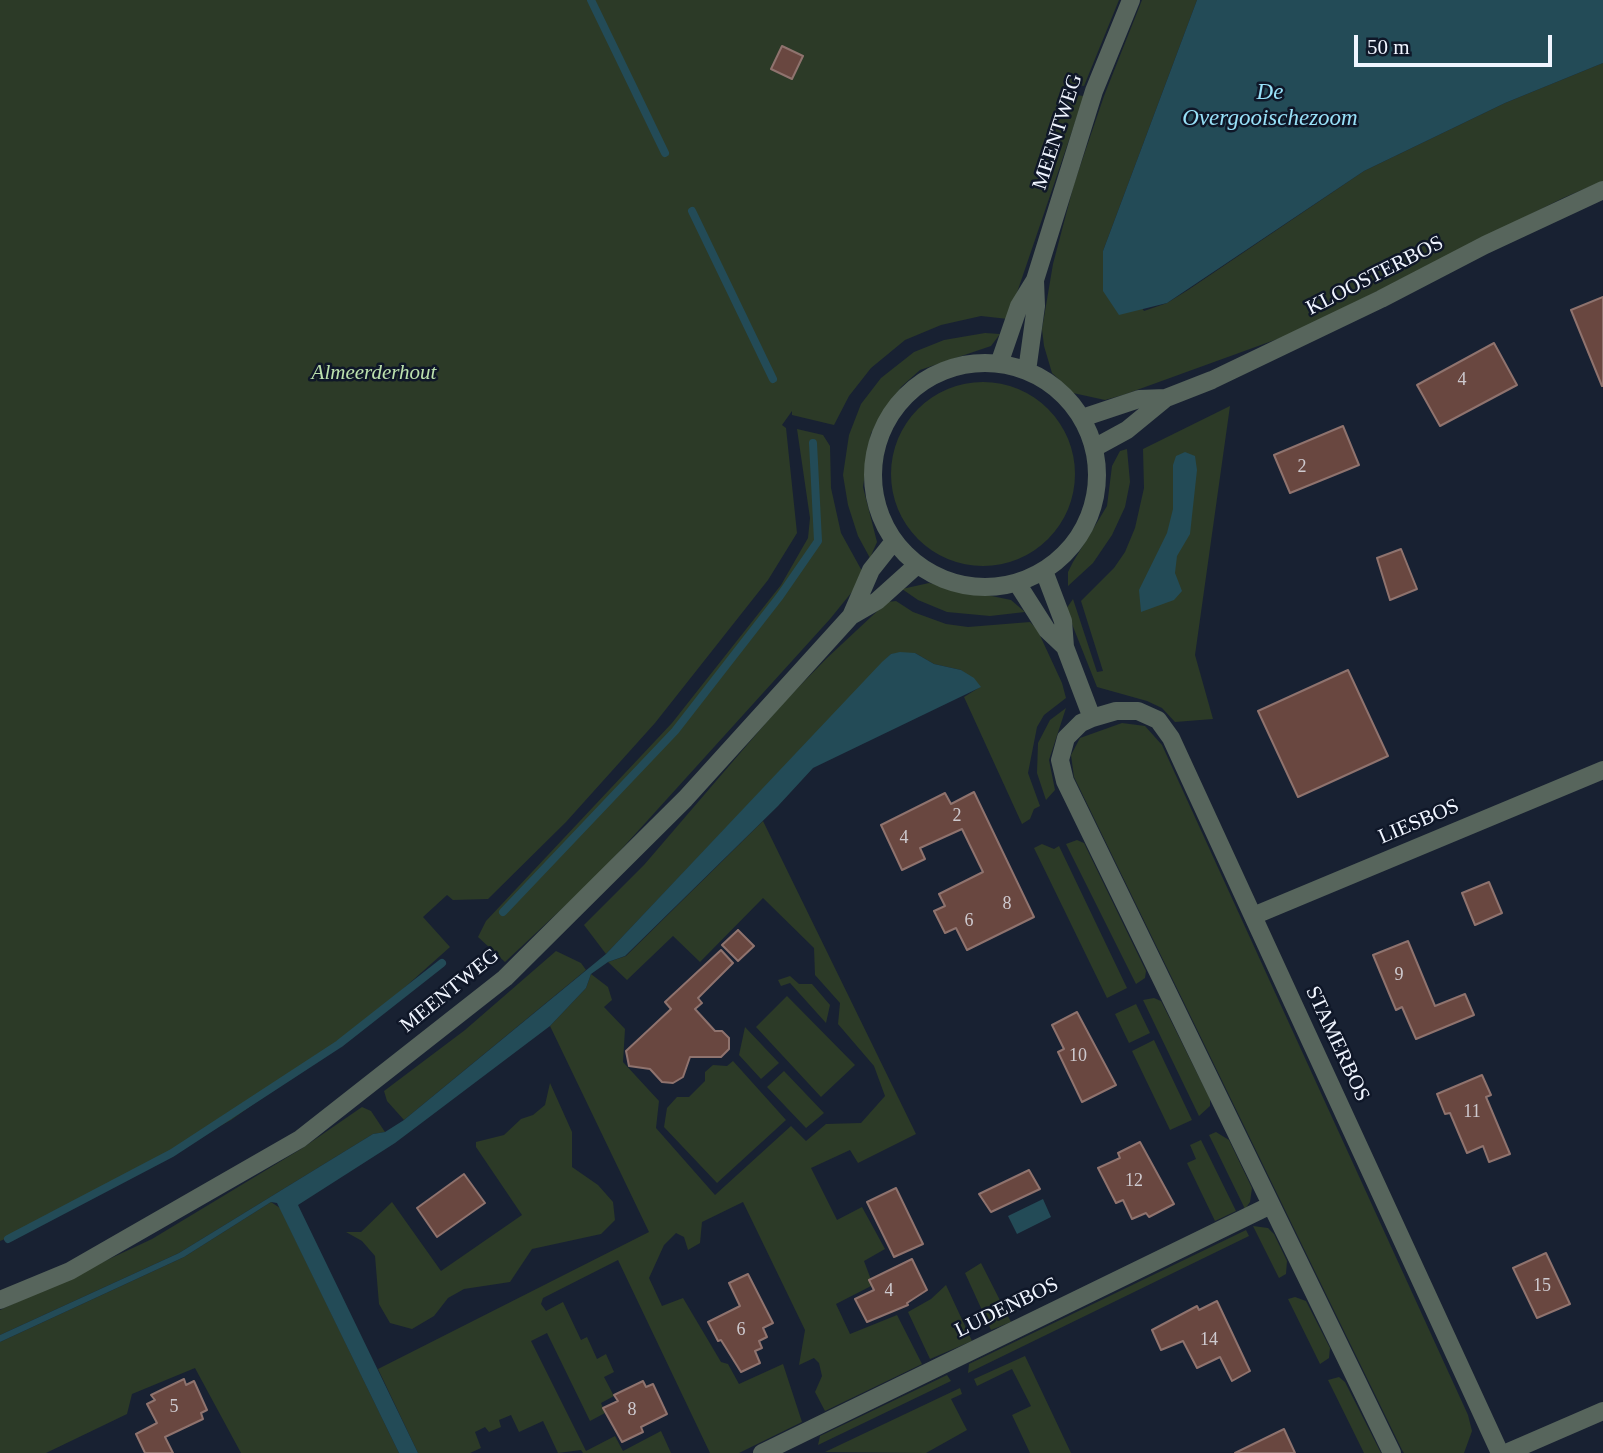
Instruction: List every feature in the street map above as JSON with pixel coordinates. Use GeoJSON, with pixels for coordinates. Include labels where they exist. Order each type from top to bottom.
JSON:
{"type":"FeatureCollection","features":[{"type":"Feature","properties":{"kind":"street","name":"MEENTWEG"},"geometry":{"type":"LineString","coordinates":[[999,364],[1019,306],[1035,281],[1094,91],[1131,0]]}},
{"type":"Feature","properties":{"kind":"street","name":"KLOOSTERBOS"},"geometry":{"type":"LineString","coordinates":[[1094,448],[1137,423],[1166,398],[1259,360],[1485,244],[1603,190]]}},
{"type":"Feature","properties":{"kind":"street","name":"MEENTWEG"},"geometry":{"type":"LineString","coordinates":[[1027,371],[1036,306],[1035,281]]}},
{"type":"Feature","properties":{"kind":"street"},"geometry":{"type":"LineString","coordinates":[[973,364],[999,364],[1027,371],[1058,390],[1082,418],[1094,448],[1096,495],[1089,518],[1063,557],[1044,571],[1017,583],[991,588],[965,586],[940,578],[916,565],[894,541],[881,519],[874,493],[873,468],[878,442],[888,418],[904,398],[936,375],[973,364]]}},
{"type":"Feature","properties":{"kind":"street","name":"KLOOSTERBOS"},"geometry":{"type":"LineString","coordinates":[[1082,418],[1139,398],[1166,398]]}},
{"type":"Feature","properties":{"kind":"street","name":"MEENTWEG"},"geometry":{"type":"LineString","coordinates":[[850,616],[866,578],[894,541]]}},
{"type":"Feature","properties":{"kind":"street","name":"MEENTWEG"},"geometry":{"type":"LineString","coordinates":[[0,1300],[70,1271],[300,1139],[505,978],[685,799],[850,616],[877,601],[916,565]]}},
{"type":"Feature","properties":{"kind":"street"},"geometry":{"type":"LineString","coordinates":[[1044,571],[1063,621],[1065,647],[1091,718]]}},
{"type":"Feature","properties":{"kind":"street"},"geometry":{"type":"LineString","coordinates":[[1017,583],[1047,630],[1065,647]]}},
{"type":"Feature","properties":{"kind":"street","name":"STAMERBOS"},"geometry":{"type":"LineString","coordinates":[[1392,1453],[1065,781],[1060,760],[1066,738],[1091,718],[1116,711],[1138,710],[1149,714],[1166,728],[1500,1453]]}},
{"type":"Feature","properties":{"kind":"street","name":"LIESBOS"},"geometry":{"type":"LineString","coordinates":[[1253,916],[1603,770]]}},
{"type":"Feature","properties":{"kind":"street","name":"LUDENBOS"},"geometry":{"type":"LineString","coordinates":[[762,1453],[1271,1205]]}},
{"type":"Feature","properties":{"kind":"street"},"geometry":{"type":"LineString","coordinates":[[1506,1453],[1603,1411]]}},
{"type":"Feature","properties":{"kind":"green space","name":"Almeerderhout"},"geometry":{"type":"Polygon","coordinates":[[[0,0],[1119,0],[1084,86],[1072,84],[1068,94],[1084,96],[1008,319],[981,316],[941,325],[905,340],[871,368],[849,396],[834,425],[792,415],[792,411],[782,425],[786,428],[797,533],[768,580],[655,723],[566,822],[488,899],[453,900],[447,895],[423,917],[450,947],[357,1030],[231,1120],[45,1223],[0,1241],[0,0]]]}},
{"type":"Feature","properties":{"kind":"green space"},"geometry":{"type":"Polygon","coordinates":[[[1142,0],[1197,0],[1103,251],[1144,311],[1167,303],[1188,290],[1364,171],[1505,103],[1603,63],[1603,181],[1563,198],[1294,333],[1105,400],[1073,393],[1052,373],[1044,346],[1042,329],[1053,264],[1074,184],[1104,96],[1142,0]]]}},
{"type":"Feature","properties":{"kind":"green space"},"geometry":{"type":"Polygon","coordinates":[[[985,333],[1000,334],[991,346],[920,370],[901,387],[871,433],[863,487],[877,542],[870,558],[858,536],[848,505],[843,475],[849,435],[861,404],[881,378],[914,352],[944,340],[985,333]]]}},
{"type":"Feature","properties":{"kind":"green space"},"geometry":{"type":"Polygon","coordinates":[[[983,382],[1018,389],[1048,409],[1068,439],[1075,474],[1068,509],[1048,539],[1018,559],[983,566],[948,559],[918,539],[898,509],[891,474],[898,439],[918,409],[948,389],[983,382]]]}},
{"type":"Feature","properties":{"kind":"green space"},"geometry":{"type":"Polygon","coordinates":[[[1230,406],[1195,655],[1213,719],[1175,722],[1162,708],[1147,701],[1097,687],[1066,609],[1073,599],[1097,672],[1103,671],[1081,601],[1114,568],[1125,552],[1135,528],[1144,488],[1143,449],[1230,406]]]}},
{"type":"Feature","properties":{"kind":"green space"},"geometry":{"type":"Polygon","coordinates":[[[797,429],[823,435],[830,446],[831,488],[841,533],[862,571],[856,587],[599,874],[505,962],[478,937],[486,921],[672,723],[781,585],[808,538],[810,518],[797,429]]]}},
{"type":"Feature","properties":{"kind":"green space"},"geometry":{"type":"Polygon","coordinates":[[[1127,449],[1130,482],[1125,507],[1112,535],[1093,563],[1068,586],[1068,572],[1107,506],[1112,466],[1120,451],[1127,449]]]}},
{"type":"Feature","properties":{"kind":"green space"},"geometry":{"type":"Polygon","coordinates":[[[929,583],[1011,600],[1025,612],[990,616],[947,612],[918,600],[902,589],[929,583]]]}},
{"type":"Feature","properties":{"kind":"green space"},"geometry":{"type":"Polygon","coordinates":[[[896,601],[913,612],[946,624],[968,627],[1030,622],[1037,629],[1062,683],[1066,698],[1044,715],[1037,727],[1028,773],[1040,806],[1034,809],[1030,819],[1022,824],[964,697],[980,687],[961,670],[934,664],[915,653],[891,654],[606,954],[584,925],[644,865],[783,703],[887,602],[896,601]]]}},
{"type":"Feature","properties":{"kind":"green space"},"geometry":{"type":"Polygon","coordinates":[[[1066,708],[1049,760],[1055,790],[1046,800],[1037,773],[1038,743],[1050,720],[1066,708]]]}},
{"type":"Feature","properties":{"kind":"green space"},"geometry":{"type":"Polygon","coordinates":[[[1122,723],[1145,726],[1162,745],[1468,1415],[1472,1431],[1464,1453],[1404,1453],[1402,1450],[1074,777],[1071,755],[1080,738],[1122,723]]]}},
{"type":"Feature","properties":{"kind":"green space"},"geometry":{"type":"Polygon","coordinates":[[[763,821],[916,1134],[858,1163],[850,1150],[811,1168],[837,1220],[862,1207],[885,1249],[864,1261],[873,1285],[836,1304],[850,1334],[897,1315],[922,1364],[825,1411],[815,1392],[822,1376],[819,1363],[814,1358],[799,1365],[805,1330],[743,1202],[702,1222],[700,1243],[688,1250],[684,1237],[676,1233],[664,1245],[649,1278],[662,1306],[683,1298],[721,1362],[728,1364],[739,1384],[783,1364],[802,1422],[739,1453],[710,1453],[618,1260],[543,1298],[541,1304],[546,1311],[563,1302],[581,1340],[587,1337],[597,1359],[606,1354],[614,1372],[604,1377],[614,1396],[601,1403],[605,1413],[590,1421],[547,1333],[531,1341],[586,1451],[615,1436],[623,1451],[661,1431],[671,1453],[583,1453],[581,1450],[558,1453],[543,1421],[519,1432],[511,1415],[499,1420],[501,1427],[489,1432],[485,1427],[475,1432],[481,1448],[470,1453],[418,1453],[378,1369],[649,1232],[550,1026],[586,988],[591,974],[608,987],[612,1000],[604,1007],[625,1029],[623,1062],[659,1101],[656,1128],[715,1195],[791,1126],[806,1141],[826,1124],[861,1123],[885,1096],[874,1066],[838,1024],[840,1003],[815,975],[814,948],[763,898],[700,962],[673,936],[627,980],[608,962],[626,956],[763,821]]]}},
{"type":"Feature","properties":{"kind":"green space"},"geometry":{"type":"Polygon","coordinates":[[[1077,840],[1084,843],[1146,971],[1145,978],[1136,984],[1066,844],[1077,840]]]}},
{"type":"Feature","properties":{"kind":"green space"},"geometry":{"type":"Polygon","coordinates":[[[1042,844],[1054,849],[1059,846],[1127,988],[1107,998],[1034,848],[1042,844]]]}},
{"type":"Feature","properties":{"kind":"green space"},"geometry":{"type":"Polygon","coordinates":[[[556,951],[581,963],[586,970],[404,1120],[387,1101],[384,1091],[465,1030],[556,951]]]}},
{"type":"Feature","properties":{"kind":"green space"},"geometry":{"type":"Polygon","coordinates":[[[790,976],[799,984],[812,984],[830,1005],[826,1023],[790,983],[781,986],[778,980],[790,976]]]}},
{"type":"Feature","properties":{"kind":"green space"},"geometry":{"type":"Polygon","coordinates":[[[787,996],[855,1065],[821,1097],[756,1027],[787,996]]]}},
{"type":"Feature","properties":{"kind":"green space"},"geometry":{"type":"Polygon","coordinates":[[[1154,998],[1161,1001],[1210,1099],[1210,1106],[1199,1116],[1143,1000],[1154,998]]]}},
{"type":"Feature","properties":{"kind":"green space"},"geometry":{"type":"Polygon","coordinates":[[[1136,1004],[1150,1033],[1129,1043],[1115,1014],[1136,1004]]]}},
{"type":"Feature","properties":{"kind":"green space"},"geometry":{"type":"Polygon","coordinates":[[[745,1027],[779,1063],[761,1079],[739,1055],[745,1027]]]}},
{"type":"Feature","properties":{"kind":"green space"},"geometry":{"type":"Polygon","coordinates":[[[1154,1040],[1192,1120],[1170,1130],[1132,1051],[1154,1040]]]}},
{"type":"Feature","properties":{"kind":"green space"},"geometry":{"type":"Polygon","coordinates":[[[733,1061],[786,1120],[717,1183],[664,1127],[667,1108],[677,1097],[689,1097],[705,1081],[705,1072],[713,1065],[727,1066],[733,1061]]]}},
{"type":"Feature","properties":{"kind":"green space"},"geometry":{"type":"Polygon","coordinates":[[[784,1071],[824,1113],[806,1128],[767,1087],[784,1071]]]}},
{"type":"Feature","properties":{"kind":"green space"},"geometry":{"type":"Polygon","coordinates":[[[550,1083],[572,1132],[572,1167],[598,1185],[613,1202],[615,1220],[601,1234],[532,1249],[510,1282],[464,1289],[448,1298],[434,1316],[412,1329],[390,1323],[379,1304],[375,1256],[362,1241],[346,1232],[361,1232],[392,1202],[441,1271],[522,1215],[476,1147],[476,1142],[504,1135],[521,1119],[533,1115],[545,1105],[550,1083]]]}},
{"type":"Feature","properties":{"kind":"green space"},"geometry":{"type":"Polygon","coordinates":[[[362,1107],[371,1111],[385,1132],[373,1134],[179,1253],[0,1335],[0,1310],[152,1239],[301,1149],[362,1107]]]}},
{"type":"Feature","properties":{"kind":"green space"},"geometry":{"type":"Polygon","coordinates":[[[1216,1132],[1229,1140],[1252,1188],[1250,1202],[1245,1209],[1209,1135],[1216,1132]]]}},
{"type":"Feature","properties":{"kind":"green space"},"geometry":{"type":"Polygon","coordinates":[[[1201,1140],[1236,1211],[1215,1221],[1187,1163],[1196,1159],[1190,1145],[1201,1140]]]}},
{"type":"Feature","properties":{"kind":"green space"},"geometry":{"type":"Polygon","coordinates":[[[271,1202],[280,1208],[399,1453],[241,1453],[195,1368],[132,1394],[127,1414],[46,1453],[0,1453],[0,1342],[184,1257],[271,1202]]]}},
{"type":"Feature","properties":{"kind":"green space"},"geometry":{"type":"Polygon","coordinates":[[[1253,1226],[1268,1228],[1274,1234],[1287,1261],[1286,1274],[1279,1278],[1253,1226]]]}},
{"type":"Feature","properties":{"kind":"green space"},"geometry":{"type":"Polygon","coordinates":[[[1246,1230],[1249,1236],[968,1373],[969,1364],[1246,1230]]]}},
{"type":"Feature","properties":{"kind":"green space"},"geometry":{"type":"Polygon","coordinates":[[[981,1263],[1011,1322],[991,1330],[965,1273],[981,1263]]]}},
{"type":"Feature","properties":{"kind":"green space"},"geometry":{"type":"Polygon","coordinates":[[[946,1285],[972,1341],[930,1359],[908,1312],[931,1299],[946,1285]]]}},
{"type":"Feature","properties":{"kind":"green space"},"geometry":{"type":"Polygon","coordinates":[[[1295,1297],[1306,1301],[1330,1348],[1329,1358],[1320,1364],[1288,1299],[1295,1297]]]}},
{"type":"Feature","properties":{"kind":"green space"},"geometry":{"type":"Polygon","coordinates":[[[1025,1356],[1071,1453],[1030,1453],[1012,1415],[1031,1406],[1012,1369],[977,1386],[974,1379],[1025,1356]]]}},
{"type":"Feature","properties":{"kind":"green space"},"geometry":{"type":"Polygon","coordinates":[[[947,1375],[951,1381],[818,1445],[820,1436],[947,1375]]]}},
{"type":"Feature","properties":{"kind":"green space"},"geometry":{"type":"Polygon","coordinates":[[[1339,1377],[1345,1382],[1381,1453],[1364,1453],[1328,1380],[1339,1377]]]}},
{"type":"Feature","properties":{"kind":"green space"},"geometry":{"type":"Polygon","coordinates":[[[960,1388],[962,1394],[951,1399],[967,1430],[926,1453],[825,1452],[960,1388]]]}},
{"type":"Feature","properties":{"kind":"water","name":"De Overgooischezoom"},"geometry":{"type":"Polygon","coordinates":[[[1197,0],[1603,0],[1603,63],[1505,103],[1364,171],[1167,303],[1119,315],[1103,291],[1103,251],[1197,0]]]}},
{"type":"Feature","properties":{"kind":"water"},"geometry":{"type":"Polygon","coordinates":[[[1185,452],[1195,456],[1197,470],[1190,534],[1177,556],[1175,573],[1182,591],[1174,600],[1141,612],[1139,590],[1167,533],[1173,509],[1173,465],[1176,456],[1185,452]]]}},
{"type":"Feature","properties":{"kind":"water"},"geometry":{"type":"Polygon","coordinates":[[[915,653],[934,664],[961,670],[974,678],[981,687],[813,768],[778,806],[625,956],[608,962],[591,974],[586,988],[550,1026],[395,1143],[298,1205],[418,1453],[399,1453],[277,1203],[271,1202],[184,1257],[0,1342],[0,1335],[179,1253],[373,1134],[385,1132],[404,1120],[606,954],[882,662],[891,654],[915,653]]]}},
{"type":"Feature","properties":{"kind":"water"},"geometry":{"type":"Polygon","coordinates":[[[1043,1199],[1051,1217],[1017,1234],[1008,1216],[1043,1199]]]}},
{"type":"Feature","properties":{"kind":"building"},"geometry":{"type":"Polygon","coordinates":[[[782,46],[803,56],[792,79],[771,69],[782,46]]]}},
{"type":"Feature","properties":{"kind":"building"},"geometry":{"type":"Polygon","coordinates":[[[1603,297],[1603,386],[1602,386],[1571,310],[1603,297]]]}},
{"type":"Feature","properties":{"kind":"building"},"geometry":{"type":"Polygon","coordinates":[[[1494,343],[1517,385],[1440,426],[1417,385],[1494,343]]]}},
{"type":"Feature","properties":{"kind":"building"},"geometry":{"type":"Polygon","coordinates":[[[1343,426],[1359,465],[1290,493],[1274,455],[1343,426]]]}},
{"type":"Feature","properties":{"kind":"building"},"geometry":{"type":"Polygon","coordinates":[[[1401,549],[1417,589],[1390,600],[1377,558],[1401,549]]]}},
{"type":"Feature","properties":{"kind":"building"},"geometry":{"type":"Polygon","coordinates":[[[1348,670],[1388,756],[1298,797],[1258,711],[1348,670]]]}},
{"type":"Feature","properties":{"kind":"building"},"geometry":{"type":"Polygon","coordinates":[[[974,792],[1034,917],[967,950],[956,928],[945,933],[934,911],[945,906],[939,894],[983,872],[962,829],[920,848],[925,859],[902,870],[881,825],[945,793],[951,804],[974,792]]]}},
{"type":"Feature","properties":{"kind":"building"},"geometry":{"type":"Polygon","coordinates":[[[1489,882],[1502,913],[1475,925],[1462,893],[1489,882]]]}},
{"type":"Feature","properties":{"kind":"building"},"geometry":{"type":"Polygon","coordinates":[[[738,930],[754,946],[738,961],[722,945],[738,930]]]}},
{"type":"Feature","properties":{"kind":"building"},"geometry":{"type":"Polygon","coordinates":[[[1408,941],[1435,1006],[1465,994],[1474,1015],[1416,1039],[1402,1007],[1396,1010],[1373,955],[1408,941]]]}},
{"type":"Feature","properties":{"kind":"building"},"geometry":{"type":"Polygon","coordinates":[[[721,950],[733,963],[698,998],[702,1003],[695,1009],[715,1031],[722,1031],[729,1038],[729,1049],[721,1057],[690,1057],[683,1077],[673,1083],[662,1082],[650,1069],[629,1066],[626,1051],[671,1009],[665,1002],[721,950]]]}},
{"type":"Feature","properties":{"kind":"building"},"geometry":{"type":"Polygon","coordinates":[[[1077,1012],[1116,1085],[1082,1102],[1058,1052],[1064,1049],[1052,1025],[1077,1012]]]}},
{"type":"Feature","properties":{"kind":"building"},"geometry":{"type":"Polygon","coordinates":[[[1482,1075],[1491,1095],[1486,1097],[1510,1154],[1489,1162],[1483,1146],[1467,1153],[1450,1113],[1445,1114],[1437,1094],[1482,1075]]]}},
{"type":"Feature","properties":{"kind":"building"},"geometry":{"type":"Polygon","coordinates":[[[1140,1142],[1174,1204],[1149,1217],[1146,1213],[1132,1219],[1123,1200],[1116,1203],[1098,1168],[1120,1158],[1118,1153],[1140,1142]]]}},
{"type":"Feature","properties":{"kind":"building"},"geometry":{"type":"Polygon","coordinates":[[[1029,1170],[1040,1189],[991,1212],[979,1194],[1029,1170]]]}},
{"type":"Feature","properties":{"kind":"building"},"geometry":{"type":"Polygon","coordinates":[[[464,1174],[485,1203],[437,1237],[417,1208],[464,1174]]]}},
{"type":"Feature","properties":{"kind":"building"},"geometry":{"type":"Polygon","coordinates":[[[896,1188],[923,1244],[894,1257],[867,1202],[896,1188]]]}},
{"type":"Feature","properties":{"kind":"building"},"geometry":{"type":"Polygon","coordinates":[[[1546,1253],[1570,1304],[1537,1318],[1513,1268],[1546,1253]]]}},
{"type":"Feature","properties":{"kind":"building"},"geometry":{"type":"Polygon","coordinates":[[[912,1259],[927,1290],[907,1303],[908,1305],[867,1322],[855,1299],[874,1290],[869,1280],[912,1259]]]}},
{"type":"Feature","properties":{"kind":"building"},"geometry":{"type":"Polygon","coordinates":[[[748,1274],[773,1323],[763,1328],[767,1337],[759,1341],[762,1348],[755,1351],[760,1363],[741,1372],[721,1340],[718,1341],[708,1322],[740,1306],[729,1283],[748,1274]]]}},
{"type":"Feature","properties":{"kind":"building"},"geometry":{"type":"Polygon","coordinates":[[[1217,1301],[1250,1371],[1232,1381],[1220,1357],[1197,1368],[1183,1341],[1161,1350],[1152,1330],[1197,1306],[1199,1310],[1217,1301]]]}},
{"type":"Feature","properties":{"kind":"building"},"geometry":{"type":"Polygon","coordinates":[[[184,1379],[186,1385],[194,1381],[207,1410],[201,1413],[203,1419],[165,1437],[173,1453],[145,1453],[136,1434],[157,1423],[147,1404],[155,1400],[151,1395],[184,1379]]]}},
{"type":"Feature","properties":{"kind":"building"},"geometry":{"type":"Polygon","coordinates":[[[643,1381],[646,1387],[653,1384],[667,1414],[641,1427],[643,1432],[622,1442],[603,1408],[618,1401],[614,1395],[643,1381]]]}},
{"type":"Feature","properties":{"kind":"building"},"geometry":{"type":"Polygon","coordinates":[[[1284,1429],[1295,1453],[1235,1453],[1284,1429]]]}},
{"type":"Feature","properties":{"kind":"waterway"},"geometry":{"type":"LineString","coordinates":[[591,0],[665,153]]}},
{"type":"Feature","properties":{"kind":"waterway"},"geometry":{"type":"LineString","coordinates":[[692,211],[773,379]]}},
{"type":"Feature","properties":{"kind":"waterway"},"geometry":{"type":"LineString","coordinates":[[503,912],[675,731],[780,596],[818,541],[813,443]]}},
{"type":"Feature","properties":{"kind":"waterway"},"geometry":{"type":"LineString","coordinates":[[8,1239],[172,1153],[339,1044],[442,963]]}}]}
